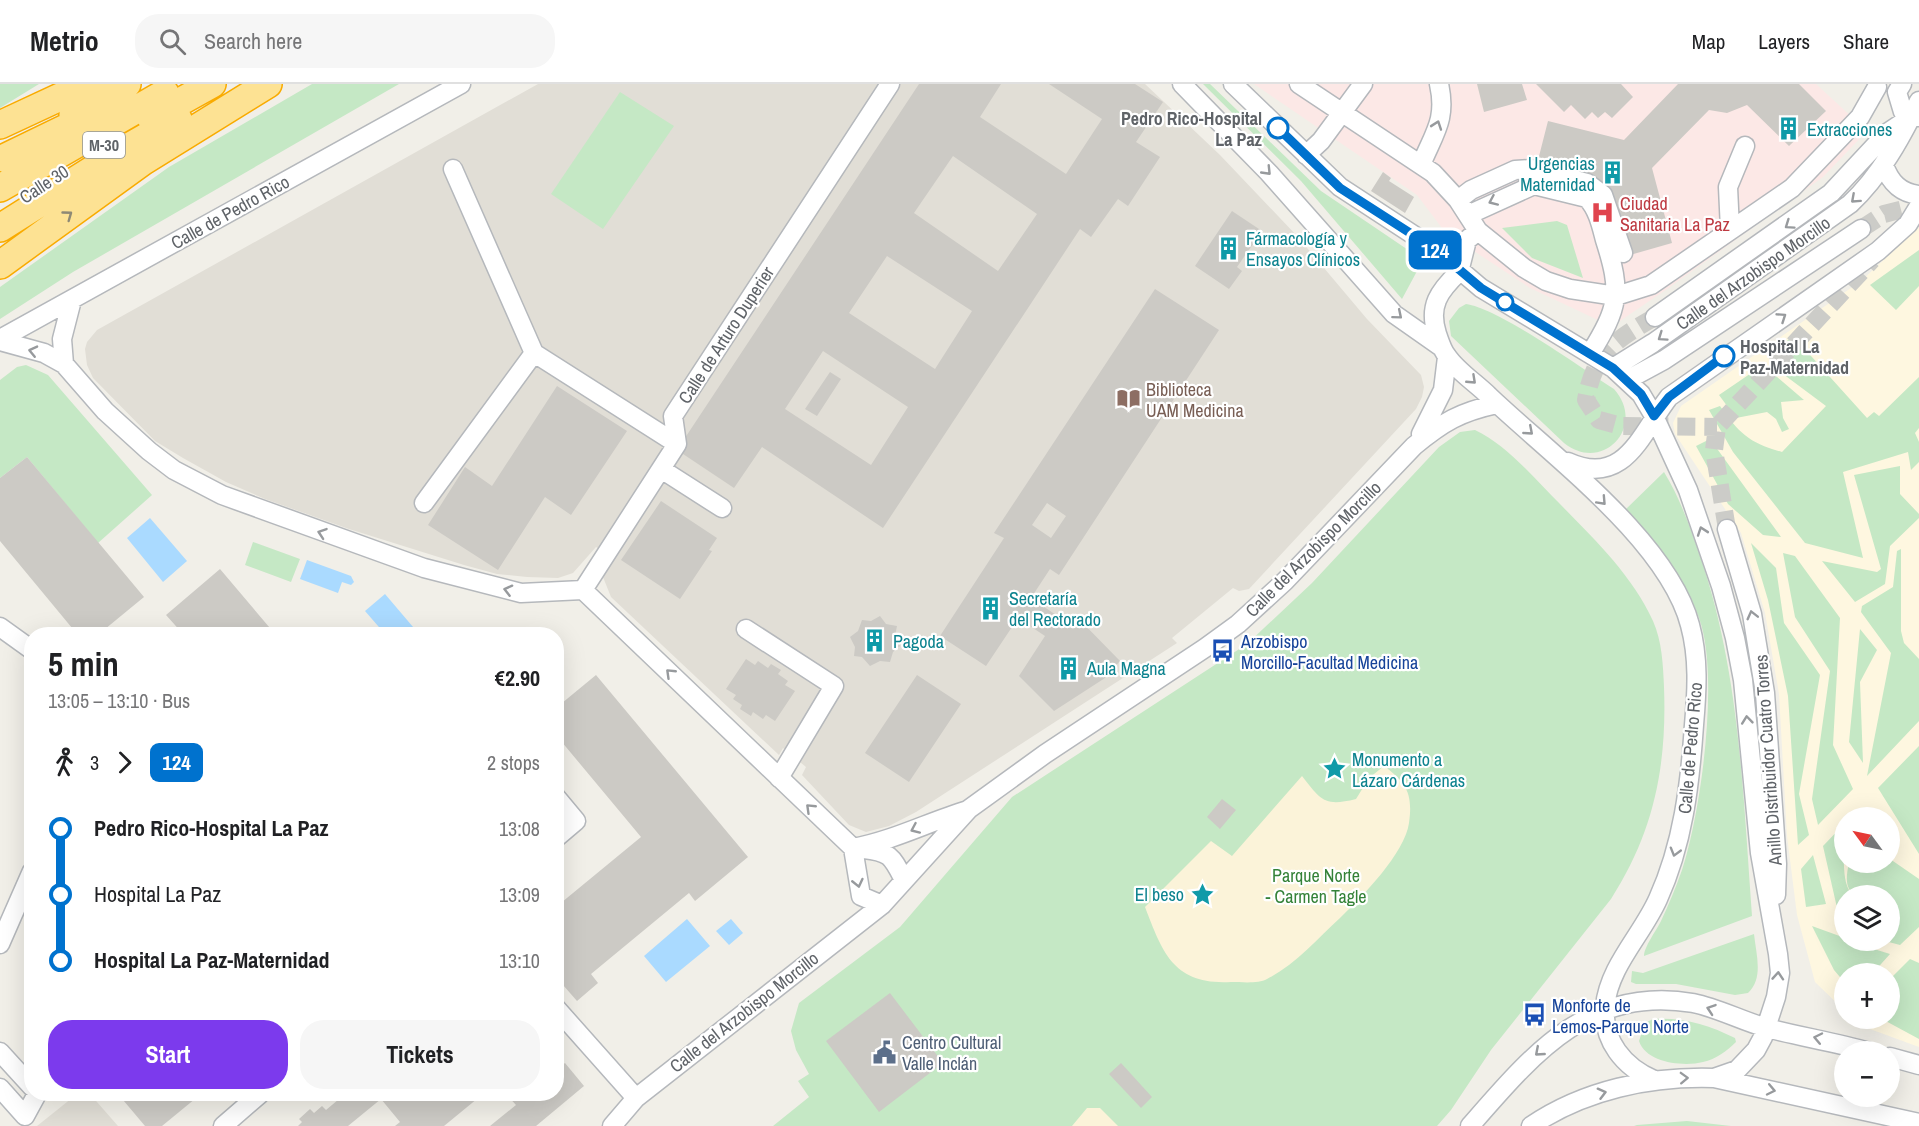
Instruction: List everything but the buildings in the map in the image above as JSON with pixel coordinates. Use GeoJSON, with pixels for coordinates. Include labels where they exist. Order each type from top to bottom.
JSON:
{"type":"FeatureCollection","features":[{"type":"Feature","properties":{"kind":"highway"},"geometry":{"type":"LineString","coordinates":[[0,113],[49,84]]}},
{"type":"Feature","properties":{"kind":"highway"},"geometry":{"type":"LineString","coordinates":[[0,125],[88,84]]}},
{"type":"Feature","properties":{"kind":"highway"},"geometry":{"type":"LineString","coordinates":[[2,159],[127,84]]}},
{"type":"Feature","properties":{"kind":"highway"},"geometry":{"type":"LineString","coordinates":[[2,159],[86,119],[146,84]]}},
{"type":"Feature","properties":{"kind":"highway"},"geometry":{"type":"LineString","coordinates":[[0,188],[182,84]]}},
{"type":"Feature","properties":{"kind":"highway","name":"Calle 30"},"geometry":{"type":"LineString","coordinates":[[0,213],[122,134],[212,84]]}},
{"type":"Feature","properties":{"kind":"highway"},"geometry":{"type":"LineString","coordinates":[[0,228],[128,148],[243,84]]}},
{"type":"Feature","properties":{"kind":"highway"},"geometry":{"type":"LineString","coordinates":[[10,257],[142,162],[268,84]]}},
{"type":"Feature","properties":{"kind":"street","name":"Calle de Pedro Rico"},"geometry":{"type":"LineString","coordinates":[[0,340],[461,84]]}},
{"type":"Feature","properties":{"kind":"street","name":"Calle de Arturo Duperier"},"geometry":{"type":"LineString","coordinates":[[677,444],[673,416],[890,84]]}},
{"type":"Feature","properties":{"kind":"street","name":"Calle de Pedro Rico"},"geometry":{"type":"LineString","coordinates":[[1182,84],[1269,173],[1395,314],[1444,352],[1497,404],[1560,459],[1646,546],[1660,564],[1686,610],[1697,660],[1691,776],[1683,823],[1659,898],[1616,969],[1609,985],[1605,1009],[1609,1037],[1615,1050],[1638,1073],[1654,1080]]}},
{"type":"Feature","properties":{"kind":"street"},"geometry":{"type":"LineString","coordinates":[[1233,84],[1340,188],[1435,249],[1460,272],[1620,374],[1641,394],[1654,416],[1688,490],[1721,586],[1743,680],[1760,853],[1774,924],[1780,973],[1776,997],[1766,1028],[1756,1050],[1746,1062],[1724,1077],[1654,1080],[1568,1104],[1531,1126]]}},
{"type":"Feature","properties":{"kind":"street"},"geometry":{"type":"LineString","coordinates":[[1299,84],[1441,180],[1463,207],[1478,231],[1524,268],[1546,281],[1570,289],[1616,296],[1651,285],[1792,188],[1860,117],[1877,87]]}},
{"type":"Feature","properties":{"kind":"street"},"geometry":{"type":"LineString","coordinates":[[1306,155],[1363,84]]}},
{"type":"Feature","properties":{"kind":"street"},"geometry":{"type":"LineString","coordinates":[[1421,165],[1437,129],[1443,105],[1439,84]]}},
{"type":"Feature","properties":{"kind":"street"},"geometry":{"type":"LineString","coordinates":[[1902,84],[1897,92],[1903,112],[1916,112]]}},
{"type":"Feature","properties":{"kind":"street"},"geometry":{"type":"LineString","coordinates":[[1655,317],[1831,193],[1887,133],[1916,112]]}},
{"type":"Feature","properties":{"kind":"street","name":"Calle del Arzobispo Morcillo"},"geometry":{"type":"LineString","coordinates":[[1620,374],[1841,211],[1868,187],[1916,112]]}},
{"type":"Feature","properties":{"kind":"street"},"geometry":{"type":"LineString","coordinates":[[1730,230],[1728,187],[1745,146]]}},
{"type":"Feature","properties":{"kind":"street"},"geometry":{"type":"LineString","coordinates":[[1884,165],[1888,178],[1896,186],[1911,194],[1919,195]]}},
{"type":"Feature","properties":{"kind":"street"},"geometry":{"type":"LineString","coordinates":[[453,169],[534,353],[677,444],[583,590]]}},
{"type":"Feature","properties":{"kind":"street"},"geometry":{"type":"LineString","coordinates":[[1463,207],[1471,190],[1515,170],[1531,169],[1587,183],[1603,195],[1623,253]]}},
{"type":"Feature","properties":{"kind":"street"},"geometry":{"type":"LineString","coordinates":[[1463,207],[1534,185],[1587,198],[1597,214],[1617,278],[1616,296],[1610,316],[1590,354]]}},
{"type":"Feature","properties":{"kind":"street"},"geometry":{"type":"LineString","coordinates":[[1654,416],[1669,397],[1683,386],[1870,256],[1897,235],[1917,213]]}},
{"type":"Feature","properties":{"kind":"street"},"geometry":{"type":"LineString","coordinates":[[1620,374],[1664,360],[1861,229]]}},
{"type":"Feature","properties":{"kind":"street"},"geometry":{"type":"LineString","coordinates":[[1460,272],[1467,240],[1478,231]]}},
{"type":"Feature","properties":{"kind":"street","name":"Calle de Pedro Rico"},"geometry":{"type":"LineString","coordinates":[[1444,352],[1432,314],[1435,300],[1442,288],[1460,272]]}},
{"type":"Feature","properties":{"kind":"street"},"geometry":{"type":"LineString","coordinates":[[64,364],[62,339],[72,300]]}},
{"type":"Feature","properties":{"kind":"street"},"geometry":{"type":"LineString","coordinates":[[0,340],[44,353],[64,364],[105,411],[149,451],[174,470],[222,495],[424,568],[521,593],[583,590],[853,848],[861,896],[882,904]]}},
{"type":"Feature","properties":{"kind":"street","name":"Calle del Arzobispo Morcillo"},"geometry":{"type":"LineString","coordinates":[[1414,446],[1438,404],[1446,381],[1444,352]]}},
{"type":"Feature","properties":{"kind":"street"},"geometry":{"type":"LineString","coordinates":[[424,503],[534,353]]}},
{"type":"Feature","properties":{"kind":"street","name":"Calle del Arzobispo Morcillo"},"geometry":{"type":"LineString","coordinates":[[612,1126],[636,1098],[882,904],[969,809],[1045,754],[1238,624],[1285,581],[1414,446],[1444,421],[1466,410],[1497,404]]}},
{"type":"Feature","properties":{"kind":"street","name":"Calle de Pedro Rico"},"geometry":{"type":"LineString","coordinates":[[1560,459],[1583,470],[1602,469],[1619,462],[1639,444],[1654,416]]}},
{"type":"Feature","properties":{"kind":"street"},"geometry":{"type":"LineString","coordinates":[[661,469],[722,508]]}},
{"type":"Feature","properties":{"kind":"street","name":"Anillo Distribuidor Cuatro Torres"},"geometry":{"type":"LineString","coordinates":[[1727,530],[1752,614],[1765,693],[1777,864],[1774,924]]}},
{"type":"Feature","properties":{"kind":"street"},"geometry":{"type":"LineString","coordinates":[[0,627],[24,644]]}},
{"type":"Feature","properties":{"kind":"street"},"geometry":{"type":"LineString","coordinates":[[746,629],[834,686],[779,778]]}},
{"type":"Feature","properties":{"kind":"street"},"geometry":{"type":"LineString","coordinates":[[564,807],[576,821],[564,831]]}},
{"type":"Feature","properties":{"kind":"street","name":"Calle del Arzobispo Morcillo"},"geometry":{"type":"LineString","coordinates":[[853,848],[888,841],[940,818],[969,809]]}},
{"type":"Feature","properties":{"kind":"street"},"geometry":{"type":"LineString","coordinates":[[853,848],[882,851],[893,858],[904,880]]}},
{"type":"Feature","properties":{"kind":"street"},"geometry":{"type":"LineString","coordinates":[[0,944],[24,889]]}},
{"type":"Feature","properties":{"kind":"street"},"geometry":{"type":"LineString","coordinates":[[1470,1126],[1535,1055],[1575,1024],[1605,1009],[1647,1000],[1671,1000],[1696,1004],[1766,1028],[1834,1044]]}},
{"type":"Feature","properties":{"kind":"street"},"geometry":{"type":"LineString","coordinates":[[564,1017],[636,1098]]}},
{"type":"Feature","properties":{"kind":"street"},"geometry":{"type":"LineString","coordinates":[[0,1052],[24,1078]]}},
{"type":"Feature","properties":{"kind":"street"},"geometry":{"type":"LineString","coordinates":[[1900,1060],[1919,1065]]}},
{"type":"Feature","properties":{"kind":"street"},"geometry":{"type":"LineString","coordinates":[[1714,1078],[1876,1120],[1919,1122]]}},
{"type":"Feature","properties":{"kind":"street"},"geometry":{"type":"LineString","coordinates":[[0,1088],[25,1116],[33,1101]]}},
{"type":"Feature","properties":{"kind":"street"},"geometry":{"type":"LineString","coordinates":[[230,1124],[253,1101]]}},
{"type":"Feature","properties":{"kind":"shaded area"},"geometry":{"type":"Polygon","coordinates":[[[538,84],[1145,84],[1220,155],[1297,236],[1367,319],[1421,375],[1424,387],[1422,397],[1416,409],[1249,589],[1239,591],[1233,588],[1172,638],[1177,643],[916,812],[889,826],[866,832],[849,825],[802,775],[806,767],[783,748],[779,755],[611,597],[603,577],[614,558],[596,547],[573,573],[558,578],[497,574],[349,529],[265,499],[226,482],[155,441],[93,378],[87,365],[85,349],[87,342],[97,330],[538,84]]]}},
{"type":"Feature","properties":{"kind":"shaded area","name":"Ciudad Sanitaria La Paz"},"geometry":{"type":"Polygon","coordinates":[[[1254,84],[1816,84],[1867,131],[1823,177],[1667,289],[1620,321],[1600,321],[1530,288],[1445,232],[1417,195],[1254,84]]]}},
{"type":"Feature","properties":{"kind":"shaded area"},"geometry":{"type":"Polygon","coordinates":[[[1919,227],[1919,1047],[1870,1029],[1900,1029],[1900,963],[1834,963],[1834,1000],[1815,982],[1797,915],[1787,836],[1779,694],[1765,613],[1741,533],[1675,434],[1673,423],[1681,406],[1861,281],[1919,227]]]}},
{"type":"Feature","properties":{"kind":"shaded area"},"geometry":{"type":"Polygon","coordinates":[[[68,1101],[96,1101],[118,1126],[37,1126],[68,1101]]]}},
{"type":"Feature","properties":{"kind":"green space"},"geometry":{"type":"Polygon","coordinates":[[[0,84],[39,84],[0,108],[0,84]]]}},
{"type":"Feature","properties":{"kind":"green space"},"geometry":{"type":"Polygon","coordinates":[[[312,84],[399,84],[73,272],[0,319],[0,287],[169,167],[312,84]]]}},
{"type":"Feature","properties":{"kind":"green space"},"geometry":{"type":"Polygon","coordinates":[[[1203,84],[1210,84],[1321,191],[1423,260],[1402,299],[1301,181],[1203,84]]]}},
{"type":"Feature","properties":{"kind":"green space"},"geometry":{"type":"Polygon","coordinates":[[[620,92],[674,126],[603,229],[551,194],[620,92]]]}},
{"type":"Feature","properties":{"kind":"green space"},"geometry":{"type":"Polygon","coordinates":[[[1557,221],[1567,225],[1583,278],[1532,258],[1502,228],[1557,221]]]}},
{"type":"Feature","properties":{"kind":"green space"},"geometry":{"type":"Polygon","coordinates":[[[1919,250],[1919,286],[1896,310],[1870,285],[1919,250]]]}},
{"type":"Feature","properties":{"kind":"green space"},"geometry":{"type":"Polygon","coordinates":[[[1466,304],[1499,316],[1614,389],[1623,403],[1626,417],[1623,431],[1616,442],[1606,449],[1593,453],[1579,451],[1564,443],[1451,336],[1449,321],[1459,308],[1466,304]]]}},
{"type":"Feature","properties":{"kind":"green space"},"geometry":{"type":"Polygon","coordinates":[[[1793,336],[1867,418],[1874,412],[1879,416],[1919,377],[1919,428],[1915,433],[1919,442],[1919,462],[1911,470],[1908,452],[1843,472],[1863,558],[1805,543],[1733,452],[1709,410],[1720,406],[1746,436],[1761,445],[1782,452],[1826,406],[1775,368],[1772,353],[1793,336]]]}},
{"type":"Feature","properties":{"kind":"green space"},"geometry":{"type":"Polygon","coordinates":[[[26,365],[48,375],[152,495],[98,543],[27,457],[0,478],[0,380],[17,367],[26,365]]]}},
{"type":"Feature","properties":{"kind":"green space"},"geometry":{"type":"Polygon","coordinates":[[[1763,365],[1804,400],[1781,402],[1783,418],[1789,429],[1782,432],[1776,419],[1767,412],[1736,418],[1719,395],[1763,365]]]}},
{"type":"Feature","properties":{"kind":"green space","name":"Parque Norte - Carmen Tagle"},"geometry":{"type":"Polygon","coordinates":[[[1475,430],[1498,444],[1531,474],[1612,559],[1635,588],[1653,621],[1662,653],[1663,744],[1655,798],[1638,849],[1626,874],[1611,899],[1491,1050],[1451,1110],[1437,1126],[773,1126],[809,1097],[798,1081],[809,1074],[796,1050],[791,1031],[799,1003],[900,927],[1012,797],[1247,644],[1312,583],[1439,447],[1460,432],[1475,430]]]}},
{"type":"Feature","properties":{"kind":"green space"},"geometry":{"type":"Polygon","coordinates":[[[1710,439],[1781,537],[1763,535],[1728,504],[1696,446],[1710,439]]]}},
{"type":"Feature","properties":{"kind":"green space"},"geometry":{"type":"Polygon","coordinates":[[[1900,466],[1900,494],[1919,514],[1919,518],[1890,546],[1885,584],[1855,602],[1822,561],[1877,572],[1881,569],[1854,475],[1900,466]]]}},
{"type":"Feature","properties":{"kind":"green space"},"geometry":{"type":"Polygon","coordinates":[[[1664,472],[1680,502],[1696,545],[1724,644],[1738,734],[1752,916],[1644,956],[1672,896],[1689,845],[1706,744],[1708,707],[1705,643],[1693,602],[1668,560],[1625,510],[1664,472]]]}},
{"type":"Feature","properties":{"kind":"green space"},"geometry":{"type":"Polygon","coordinates":[[[253,542],[300,559],[291,582],[245,565],[253,542]]]}},
{"type":"Feature","properties":{"kind":"green space"},"geometry":{"type":"Polygon","coordinates":[[[1751,543],[1776,568],[1784,623],[1820,675],[1799,794],[1809,835],[1798,845],[1788,696],[1768,600],[1751,543]]]}},
{"type":"Feature","properties":{"kind":"green space"},"geometry":{"type":"Polygon","coordinates":[[[1901,549],[1901,631],[1904,643],[1919,659],[1919,721],[1867,776],[1891,653],[1861,612],[1862,606],[1893,587],[1897,551],[1901,549]]]}},
{"type":"Feature","properties":{"kind":"green space"},"geometry":{"type":"Polygon","coordinates":[[[1783,553],[1795,556],[1840,618],[1833,745],[1853,789],[1818,825],[1812,799],[1830,671],[1795,617],[1783,553]]]}},
{"type":"Feature","properties":{"kind":"green space"},"geometry":{"type":"Polygon","coordinates":[[[1860,629],[1877,650],[1860,682],[1863,763],[1849,742],[1860,629]]]}},
{"type":"Feature","properties":{"kind":"green space"},"geometry":{"type":"Polygon","coordinates":[[[1919,746],[1919,854],[1900,823],[1900,807],[1890,807],[1878,788],[1919,746]]]}},
{"type":"Feature","properties":{"kind":"green space"},"geometry":{"type":"Polygon","coordinates":[[[1834,834],[1834,873],[1845,873],[1847,885],[1834,885],[1834,895],[1823,846],[1834,834]]]}},
{"type":"Feature","properties":{"kind":"green space"},"geometry":{"type":"Polygon","coordinates":[[[1813,855],[1826,904],[1806,907],[1801,869],[1813,855]]]}},
{"type":"Feature","properties":{"kind":"green space"},"geometry":{"type":"Polygon","coordinates":[[[1900,866],[1919,879],[1919,927],[1900,945],[1900,885],[1848,885],[1847,873],[1900,873],[1900,866]]]}},
{"type":"Feature","properties":{"kind":"green space"},"geometry":{"type":"Polygon","coordinates":[[[1812,926],[1834,934],[1834,951],[1880,951],[1890,954],[1882,963],[1834,963],[1834,970],[1812,926]]]}},
{"type":"Feature","properties":{"kind":"green space"},"geometry":{"type":"Polygon","coordinates":[[[1754,934],[1757,973],[1753,987],[1748,993],[1735,995],[1676,984],[1631,982],[1632,971],[1643,973],[1754,934]]]}},
{"type":"Feature","properties":{"kind":"green space"},"geometry":{"type":"Polygon","coordinates":[[[1910,959],[1919,963],[1919,1039],[1900,1029],[1900,969],[1910,959]]]}},
{"type":"Feature","properties":{"kind":"green space"},"geometry":{"type":"Polygon","coordinates":[[[1653,1019],[1675,1019],[1696,1023],[1725,1033],[1735,1038],[1736,1042],[1721,1054],[1703,1062],[1686,1064],[1666,1062],[1649,1054],[1639,1041],[1645,1023],[1653,1019]]]}},
{"type":"Feature","properties":{"kind":"green space"},"geometry":{"type":"Polygon","coordinates":[[[1687,1121],[1731,1126],[1634,1126],[1637,1125],[1687,1121]]]}},
{"type":"Feature","properties":{"kind":"sand"},"geometry":{"type":"Polygon","coordinates":[[[1384,766],[1398,778],[1407,790],[1410,813],[1406,835],[1391,861],[1370,887],[1305,951],[1287,967],[1263,981],[1255,982],[1212,982],[1183,972],[1173,963],[1158,939],[1145,907],[1211,841],[1232,856],[1302,776],[1319,796],[1330,802],[1337,802],[1356,799],[1369,778],[1384,766]]]}},
{"type":"Feature","properties":{"kind":"sand"},"geometry":{"type":"Polygon","coordinates":[[[1087,1108],[1100,1108],[1118,1126],[1072,1126],[1087,1108]]]}},
{"type":"Feature","properties":{"kind":"water"},"geometry":{"type":"Polygon","coordinates":[[[150,518],[187,561],[163,582],[127,538],[150,518]]]}},
{"type":"Feature","properties":{"kind":"water"},"geometry":{"type":"Polygon","coordinates":[[[307,560],[351,576],[354,582],[351,585],[342,582],[338,593],[300,579],[307,560]]]}},
{"type":"Feature","properties":{"kind":"water"},"geometry":{"type":"Polygon","coordinates":[[[385,594],[413,627],[379,627],[365,611],[385,594]]]}},
{"type":"Feature","properties":{"kind":"water"},"geometry":{"type":"Polygon","coordinates":[[[687,919],[710,946],[666,982],[644,956],[687,919]]]}},
{"type":"Feature","properties":{"kind":"water"},"geometry":{"type":"Polygon","coordinates":[[[731,919],[743,933],[729,945],[716,931],[731,919]]]}},
{"type":"Feature","properties":{"kind":"tunnel"},"geometry":{"type":"LineString","coordinates":[[1861,229],[1884,214],[1919,205]]}},
{"type":"Feature","properties":{"kind":"tunnel"},"geometry":{"type":"LineString","coordinates":[[1727,529],[1714,450],[1717,427],[1872,260]]}},
{"type":"Feature","properties":{"kind":"tunnel"},"geometry":{"type":"LineString","coordinates":[[1655,317],[1628,333],[1608,350],[1595,370],[1586,400],[1599,420],[1621,426],[1717,427]]}},
{"type":"Feature","properties":{"kind":"bus line","name":"124"},"geometry":{"type":"LineString","coordinates":[[1278,128],[1340,188],[1435,249],[1481,288],[1613,368],[1641,394],[1654,416],[1669,397],[1724,356]]}},
{"type":"Feature","properties":{"kind":"place","name":"Pedro Rico-Hospital La Paz"},"geometry":{"type":"Point","coordinates":[1278,128]}},
{"type":"Feature","properties":{"kind":"place","name":"Extracciones"},"geometry":{"type":"Point","coordinates":[1789,129]}},
{"type":"Feature","properties":{"kind":"place","name":"Urgencias Maternidad"},"geometry":{"type":"Point","coordinates":[1613,173]}},
{"type":"Feature","properties":{"kind":"place","name":"Ciudad Sanitaria La Paz"},"geometry":{"type":"Point","coordinates":[1602,213]}},
{"type":"Feature","properties":{"kind":"place","name":"Fármacología y Ensayos Clínicos"},"geometry":{"type":"Point","coordinates":[1228,248]}},
{"type":"Feature","properties":{"kind":"place","name":"Hospital La Paz-Maternidad"},"geometry":{"type":"Point","coordinates":[1724,356]}},
{"type":"Feature","properties":{"kind":"place","name":"Biblioteca UAM Medicina"},"geometry":{"type":"Point","coordinates":[1128,399]}},
{"type":"Feature","properties":{"kind":"place","name":"Secretaría del Rectorado"},"geometry":{"type":"Point","coordinates":[991,608]}},
{"type":"Feature","properties":{"kind":"place","name":"Pagoda"},"geometry":{"type":"Point","coordinates":[875,641]}},
{"type":"Feature","properties":{"kind":"place","name":"Arzobispo Morcillo-Facultad Medicina"},"geometry":{"type":"Point","coordinates":[1223,651]}},
{"type":"Feature","properties":{"kind":"place","name":"Aula Magna"},"geometry":{"type":"Point","coordinates":[1069,668]}},
{"type":"Feature","properties":{"kind":"place","name":"Monumento a Lázaro Cárdenas"},"geometry":{"type":"Point","coordinates":[1334,769]}},
{"type":"Feature","properties":{"kind":"place","name":"El beso"},"geometry":{"type":"Point","coordinates":[1202,894]}},
{"type":"Feature","properties":{"kind":"place","name":"Monforte de Lemos-Parque Norte"},"geometry":{"type":"Point","coordinates":[1534,1015]}},
{"type":"Feature","properties":{"kind":"place","name":"Centro Cultural Valle Inclán"},"geometry":{"type":"Point","coordinates":[884,1052]}}]}
